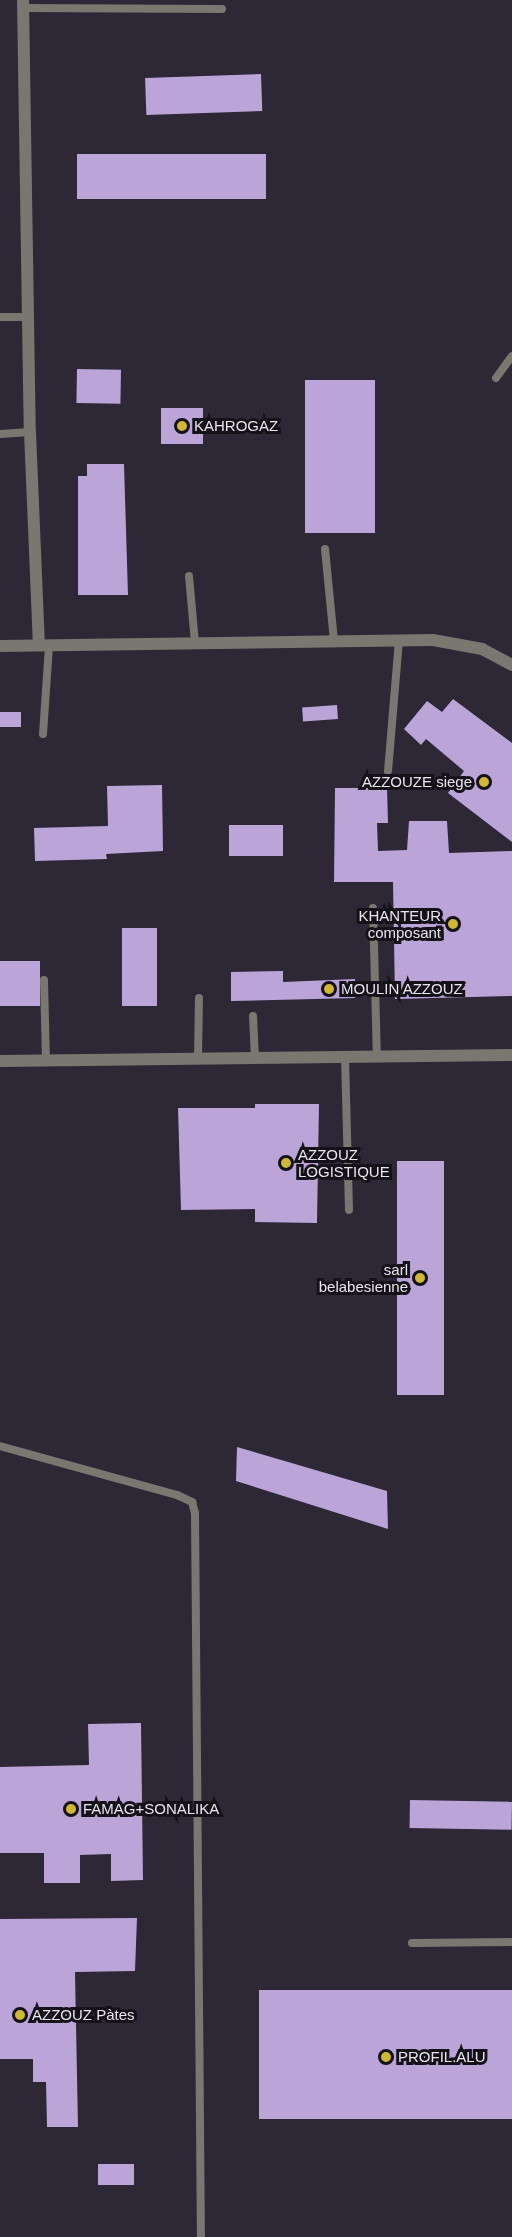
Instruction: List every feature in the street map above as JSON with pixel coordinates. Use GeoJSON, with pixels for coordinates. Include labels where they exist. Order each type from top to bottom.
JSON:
{"type":"FeatureCollection","features":[{"type":"Feature","properties":{"kind":"street"},"geometry":{"type":"LineString","coordinates":[[23,4],[30,432],[44,645]]}},
{"type":"Feature","properties":{"kind":"street"},"geometry":{"type":"LineString","coordinates":[[0,646],[399,640],[457,643],[482,649],[512,666]]}},
{"type":"Feature","properties":{"kind":"street"},"geometry":{"type":"LineString","coordinates":[[0,1061],[512,1055]]}},
{"type":"Feature","properties":{"kind":"lane"},"geometry":{"type":"LineString","coordinates":[[23,4],[222,9]]}},
{"type":"Feature","properties":{"kind":"lane"},"geometry":{"type":"LineString","coordinates":[[0,317],[27,316]]}},
{"type":"Feature","properties":{"kind":"lane"},"geometry":{"type":"LineString","coordinates":[[496,378],[512,356]]}},
{"type":"Feature","properties":{"kind":"lane"},"geometry":{"type":"LineString","coordinates":[[0,434],[30,432]]}},
{"type":"Feature","properties":{"kind":"lane"},"geometry":{"type":"LineString","coordinates":[[325,549],[334,641]]}},
{"type":"Feature","properties":{"kind":"lane"},"geometry":{"type":"LineString","coordinates":[[189,576],[195,643]]}},
{"type":"Feature","properties":{"kind":"lane"},"geometry":{"type":"LineString","coordinates":[[388,771],[399,640]]}},
{"type":"Feature","properties":{"kind":"lane"},"geometry":{"type":"LineString","coordinates":[[43,734],[44,645]]}},
{"type":"Feature","properties":{"kind":"lane"},"geometry":{"type":"LineString","coordinates":[[373,908],[377,1057]]}},
{"type":"Feature","properties":{"kind":"lane"},"geometry":{"type":"LineString","coordinates":[[44,980],[46,1060]]}},
{"type":"Feature","properties":{"kind":"lane"},"geometry":{"type":"LineString","coordinates":[[198,1059],[199,998]]}},
{"type":"Feature","properties":{"kind":"lane"},"geometry":{"type":"LineString","coordinates":[[253,1016],[255,1058]]}},
{"type":"Feature","properties":{"kind":"lane"},"geometry":{"type":"LineString","coordinates":[[345,1057],[349,1210]]}},
{"type":"Feature","properties":{"kind":"lane"},"geometry":{"type":"LineString","coordinates":[[0,1446],[177,1495],[192,1502],[195,1513],[201,2237]]}},
{"type":"Feature","properties":{"kind":"lane"},"geometry":{"type":"LineString","coordinates":[[412,1943],[512,1942]]}},
{"type":"Feature","properties":{"kind":"building"},"geometry":{"type":"Polygon","coordinates":[[[261,74],[262,111],[146,115],[145,78],[261,74]]]}},
{"type":"Feature","properties":{"kind":"building"},"geometry":{"type":"Polygon","coordinates":[[[77,154],[266,154],[266,199],[77,199],[77,154]]]}},
{"type":"Feature","properties":{"kind":"building"},"geometry":{"type":"Polygon","coordinates":[[[77,369],[121,370],[120,404],[76,403],[77,369]]]}},
{"type":"Feature","properties":{"kind":"building"},"geometry":{"type":"Polygon","coordinates":[[[305,380],[375,380],[375,533],[305,533],[305,380]]]}},
{"type":"Feature","properties":{"kind":"building","name":"KAHROGAZ"},"geometry":{"type":"Polygon","coordinates":[[[161,408],[203,408],[203,444],[161,444],[161,408]]]}},
{"type":"Feature","properties":{"kind":"building"},"geometry":{"type":"Polygon","coordinates":[[[87,464],[124,464],[128,595],[78,595],[78,476],[87,476],[87,464]]]}},
{"type":"Feature","properties":{"kind":"building","name":"AZZOUZE siege"},"geometry":{"type":"Polygon","coordinates":[[[453,699],[512,743],[512,842],[448,793],[464,771],[426,739],[421,745],[404,729],[427,701],[442,712],[453,699]]]}},
{"type":"Feature","properties":{"kind":"building"},"geometry":{"type":"Polygon","coordinates":[[[337,705],[338,719],[303,721],[302,707],[337,705]]]}},
{"type":"Feature","properties":{"kind":"building"},"geometry":{"type":"Polygon","coordinates":[[[0,712],[21,712],[21,727],[0,727],[0,712]]]}},
{"type":"Feature","properties":{"kind":"building"},"geometry":{"type":"Polygon","coordinates":[[[162,785],[163,851],[106,854],[107,859],[35,861],[34,828],[108,826],[107,786],[162,785]]]}},
{"type":"Feature","properties":{"kind":"building","name":"KHANTEUR composant"},"geometry":{"type":"Polygon","coordinates":[[[335,788],[387,788],[388,823],[377,823],[378,851],[407,850],[409,821],[447,821],[449,853],[512,851],[512,996],[395,999],[393,882],[334,882],[335,788]]]}},
{"type":"Feature","properties":{"kind":"building"},"geometry":{"type":"Polygon","coordinates":[[[229,825],[283,825],[283,856],[229,856],[229,825]]]}},
{"type":"Feature","properties":{"kind":"building"},"geometry":{"type":"Polygon","coordinates":[[[122,928],[157,928],[157,1006],[122,1006],[122,928]]]}},
{"type":"Feature","properties":{"kind":"building"},"geometry":{"type":"Polygon","coordinates":[[[0,961],[40,961],[40,1006],[0,1006],[0,961]]]}},
{"type":"Feature","properties":{"kind":"building"},"geometry":{"type":"Polygon","coordinates":[[[283,971],[283,982],[355,979],[355,998],[231,1001],[231,972],[283,971]]]}},
{"type":"Feature","properties":{"kind":"building"},"geometry":{"type":"Polygon","coordinates":[[[255,1104],[319,1104],[317,1223],[255,1222],[255,1209],[181,1210],[178,1108],[255,1108],[255,1104]]]}},
{"type":"Feature","properties":{"kind":"building","name":"sarl belabesienne"},"geometry":{"type":"Polygon","coordinates":[[[397,1161],[444,1161],[444,1395],[397,1395],[397,1161]]]}},
{"type":"Feature","properties":{"kind":"building"},"geometry":{"type":"Polygon","coordinates":[[[237,1447],[387,1491],[388,1529],[236,1481],[237,1447]]]}},
{"type":"Feature","properties":{"kind":"building","name":"FAMAG+SONALIKA"},"geometry":{"type":"Polygon","coordinates":[[[141,1723],[143,1880],[111,1881],[111,1854],[80,1855],[80,1883],[44,1883],[44,1853],[0,1853],[0,1767],[89,1765],[88,1724],[141,1723]]]}},
{"type":"Feature","properties":{"kind":"building"},"geometry":{"type":"Polygon","coordinates":[[[410,1800],[512,1802],[511,1830],[410,1828],[410,1800]]]}},
{"type":"Feature","properties":{"kind":"building"},"geometry":{"type":"Polygon","coordinates":[[[137,1918],[135,1971],[75,1972],[78,2127],[47,2127],[46,2082],[33,2082],[33,2059],[0,2059],[0,1919],[137,1918]]]}},
{"type":"Feature","properties":{"kind":"building","name":"PROFIL.ALU"},"geometry":{"type":"Polygon","coordinates":[[[259,1990],[512,1990],[512,2119],[259,2119],[259,1990]]]}},
{"type":"Feature","properties":{"kind":"building"},"geometry":{"type":"Polygon","coordinates":[[[98,2164],[134,2164],[134,2185],[98,2185],[98,2164]]]}},
{"type":"Feature","properties":{"kind":"place","name":"KAHROGAZ"},"geometry":{"type":"Point","coordinates":[182,426]}},
{"type":"Feature","properties":{"kind":"place","name":"AZZOUZE siege"},"geometry":{"type":"Point","coordinates":[484,782]}},
{"type":"Feature","properties":{"kind":"place","name":"KHANTEUR composant"},"geometry":{"type":"Point","coordinates":[453,924]}},
{"type":"Feature","properties":{"kind":"place","name":"MOULIN AZZOUZ"},"geometry":{"type":"Point","coordinates":[329,989]}},
{"type":"Feature","properties":{"kind":"place","name":"AZZOUZ LOGISTIQUE"},"geometry":{"type":"Point","coordinates":[286,1163]}},
{"type":"Feature","properties":{"kind":"place","name":"sarl belabesienne"},"geometry":{"type":"Point","coordinates":[420,1278]}},
{"type":"Feature","properties":{"kind":"place","name":"FAMAG+SONALIKA"},"geometry":{"type":"Point","coordinates":[71,1809]}},
{"type":"Feature","properties":{"kind":"place","name":"AZZOUZ Pàtes"},"geometry":{"type":"Point","coordinates":[20,2015]}},
{"type":"Feature","properties":{"kind":"place","name":"PROFIL.ALU"},"geometry":{"type":"Point","coordinates":[386,2057]}}]}
